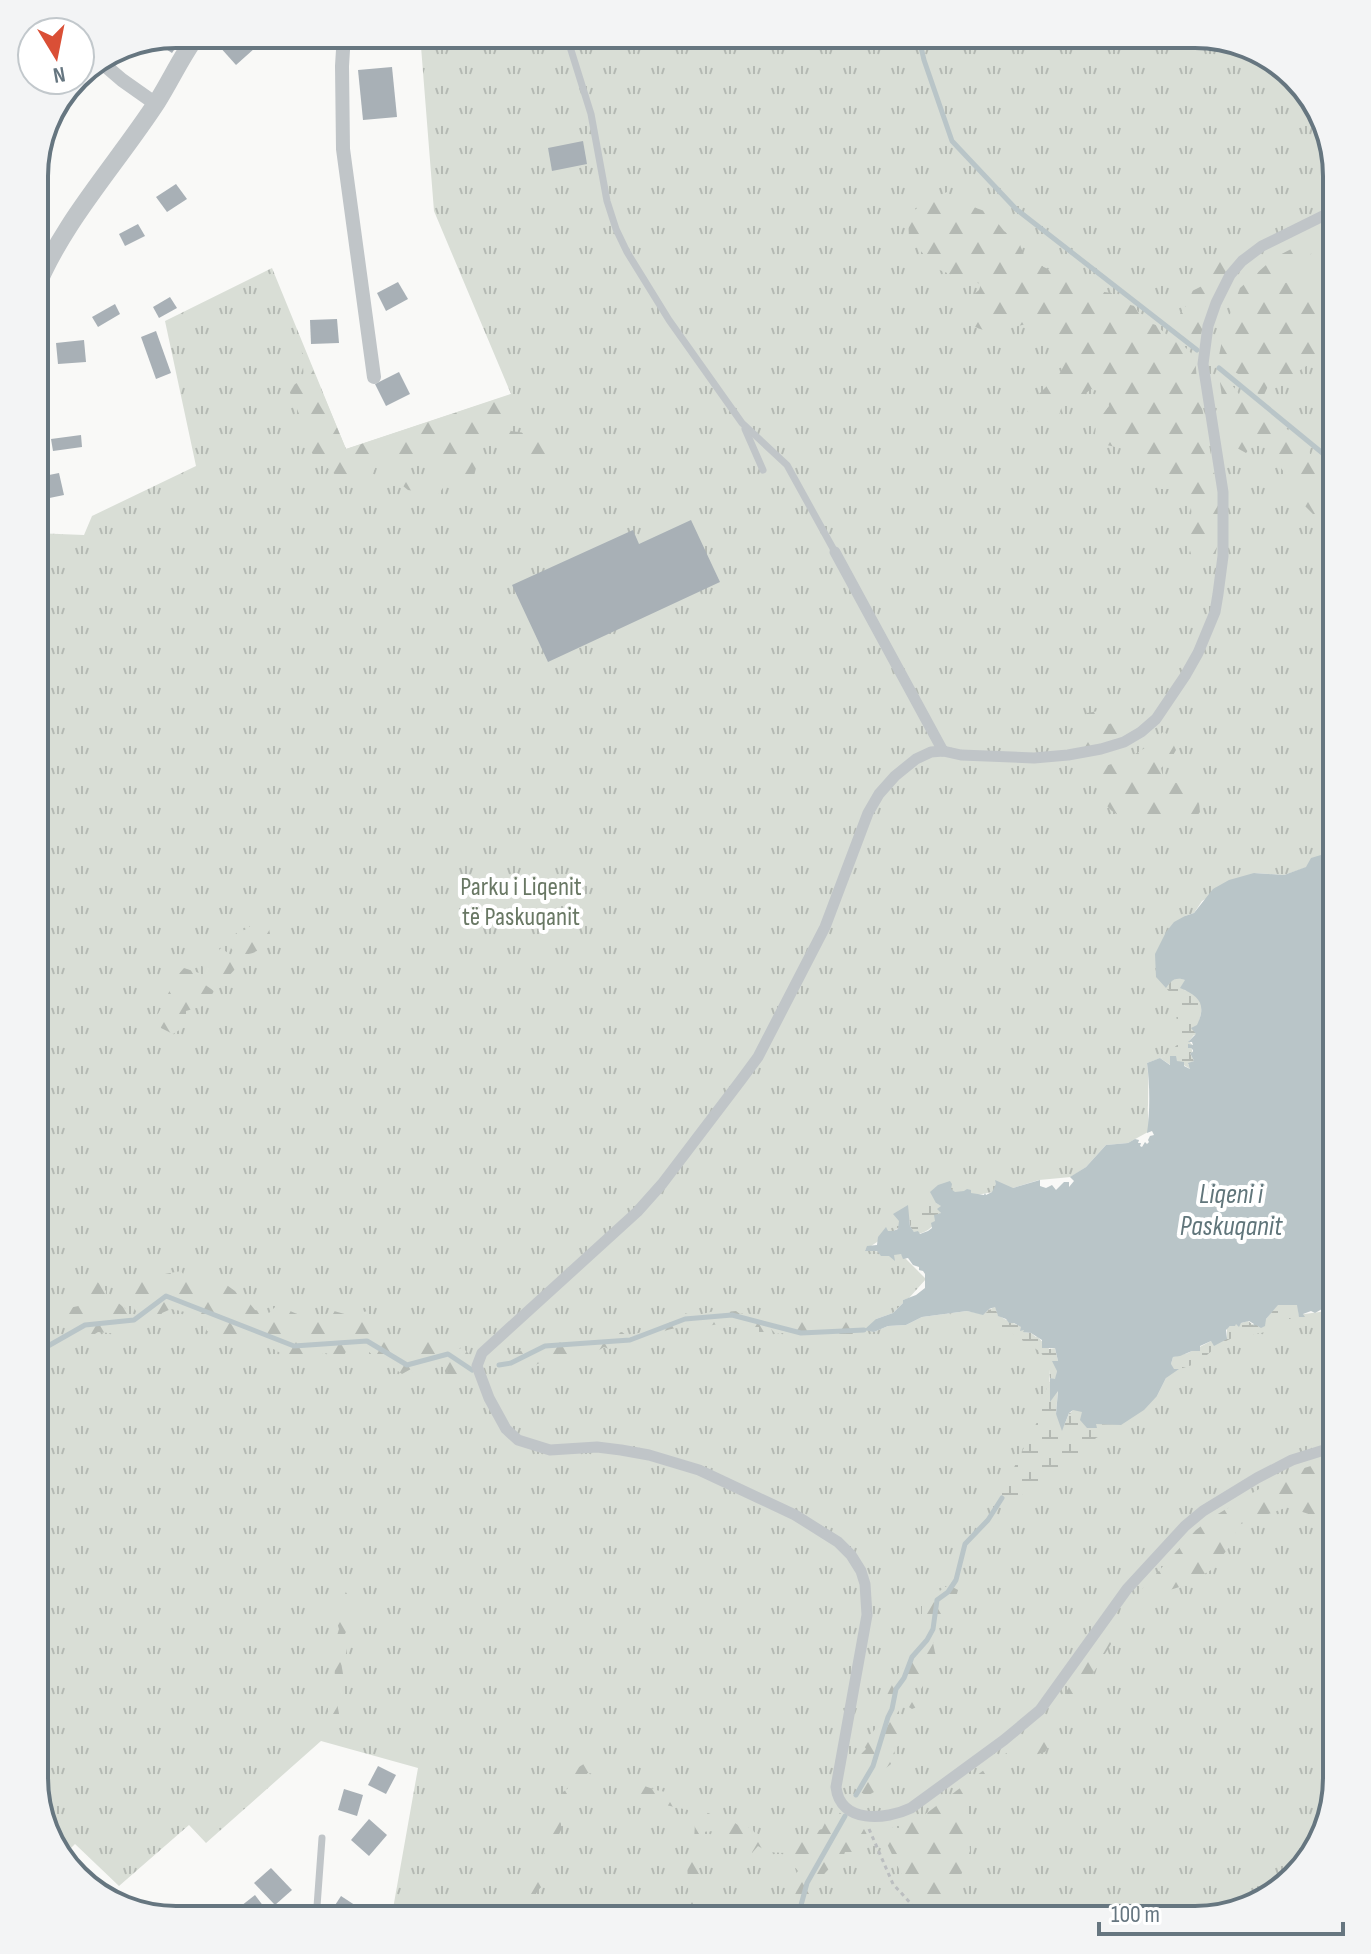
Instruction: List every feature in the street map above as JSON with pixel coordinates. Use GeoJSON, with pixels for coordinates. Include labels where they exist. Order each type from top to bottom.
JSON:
{"type":"FeatureCollection","features":[{"type":"Feature","properties":{"kind":"street"},"geometry":{"type":"LineString","coordinates":[[48,261],[156,104],[190,48]]}},
{"type":"Feature","properties":{"kind":"street"},"geometry":{"type":"LineString","coordinates":[[343,48],[343,149],[374,377]]}},
{"type":"Feature","properties":{"kind":"street"},"geometry":{"type":"LineString","coordinates":[[108,68],[156,104]]}},
{"type":"Feature","properties":{"kind":"street"},"geometry":{"type":"LineString","coordinates":[[1323,216],[1262,246],[1242,261],[1230,275],[1208,326],[1203,364],[1223,492],[1223,556],[1218,594],[1215,612],[1198,653],[1156,719],[1124,742],[1101,749],[1034,758],[931,752],[916,759],[895,776],[868,813],[825,927],[758,1057],[702,1134],[637,1212],[482,1353],[477,1366],[489,1398],[506,1429],[518,1440],[550,1450],[597,1447],[621,1450],[699,1470],[795,1515],[838,1542],[851,1555],[865,1584],[867,1615],[836,1787],[840,1803],[846,1809],[863,1815],[884,1817],[911,1808],[1025,1724],[1040,1710],[1127,1589],[1185,1526],[1203,1511],[1257,1478],[1292,1460],[1323,1450]]}},
{"type":"Feature","properties":{"kind":"street"},"geometry":{"type":"LineString","coordinates":[[835,552],[943,751]]}},
{"type":"Feature","properties":{"kind":"lane"},"geometry":{"type":"LineString","coordinates":[[570,48],[591,114],[607,201],[616,229],[669,320],[742,423],[763,470]]}},
{"type":"Feature","properties":{"kind":"lane"},"geometry":{"type":"LineString","coordinates":[[742,423],[787,465],[835,552]]}},
{"type":"Feature","properties":{"kind":"lane"},"geometry":{"type":"LineString","coordinates":[[317,1906],[322,1838]]}},
{"type":"Feature","properties":{"kind":"path"},"geometry":{"type":"LineString","coordinates":[[863,1815],[893,1884],[913,1906]]}},
{"type":"Feature","properties":{"kind":"green space","name":"Parku i Liqenit të Paskuqanit"},"geometry":{"type":"Polygon","coordinates":[[[421,48],[1204,48],[1228,52],[1259,65],[1286,85],[1306,112],[1319,143],[1323,176],[1323,862],[1284,875],[1255,873],[1202,901],[1194,913],[1185,916],[1172,980],[1191,1047],[1147,1063],[1148,1132],[1128,1143],[1106,1145],[1086,1167],[1071,1177],[1039,1180],[936,1203],[865,1250],[901,1254],[926,1279],[893,1313],[876,1319],[874,1332],[888,1326],[906,1325],[922,1317],[967,1311],[983,1314],[989,1309],[1049,1349],[1050,1400],[1063,1429],[1069,1413],[1157,1396],[1171,1364],[1266,1319],[1323,1312],[1322,1795],[1313,1827],[1297,1856],[1286,1869],[1259,1889],[1228,1902],[1196,1906],[393,1906],[418,1768],[321,1741],[206,1843],[189,1825],[119,1886],[75,1844],[70,1849],[65,1842],[52,1811],[48,1778],[48,534],[84,535],[92,516],[196,466],[165,321],[272,268],[346,449],[511,394],[434,211],[421,48]]]}},
{"type":"Feature","properties":{"kind":"green space"},"geometry":{"type":"Polygon","coordinates":[[[947,192],[965,204],[990,213],[1004,231],[1019,242],[1025,258],[1074,279],[1091,290],[1111,293],[1134,306],[1146,322],[1156,325],[1195,357],[1218,492],[1219,537],[1215,557],[1204,560],[1192,557],[1188,544],[1193,525],[1190,500],[1178,489],[1161,489],[1144,454],[1107,445],[1095,436],[1096,423],[1109,406],[1107,394],[1091,389],[1078,400],[1064,399],[1059,415],[1039,421],[1027,411],[1060,373],[1068,356],[1059,344],[1049,342],[1031,323],[989,330],[974,326],[969,321],[965,302],[979,290],[981,284],[937,269],[909,238],[908,216],[923,203],[947,192]]]}},
{"type":"Feature","properties":{"kind":"green space"},"geometry":{"type":"Polygon","coordinates":[[[1323,232],[1323,246],[1294,264],[1284,283],[1323,279],[1323,349],[1311,363],[1285,380],[1270,382],[1263,397],[1251,389],[1244,377],[1218,360],[1225,327],[1240,288],[1274,258],[1323,232]]]}},
{"type":"Feature","properties":{"kind":"green space"},"geometry":{"type":"Polygon","coordinates":[[[1232,258],[1233,265],[1204,323],[1199,342],[1187,329],[1181,330],[1174,323],[1192,291],[1206,284],[1220,259],[1232,258]]]}},
{"type":"Feature","properties":{"kind":"green space"},"geometry":{"type":"Polygon","coordinates":[[[301,341],[346,449],[512,394],[511,431],[540,431],[552,440],[544,456],[533,457],[526,451],[521,457],[497,435],[466,447],[465,457],[477,464],[473,480],[462,480],[454,472],[438,495],[408,490],[403,486],[407,475],[435,475],[442,461],[432,454],[424,453],[425,460],[400,458],[385,461],[378,464],[372,479],[357,483],[339,478],[313,455],[288,388],[304,379],[301,341]]]}},
{"type":"Feature","properties":{"kind":"green space"},"geometry":{"type":"Polygon","coordinates":[[[1219,375],[1245,401],[1259,403],[1309,447],[1310,454],[1320,455],[1323,461],[1323,530],[1297,498],[1284,472],[1258,439],[1246,453],[1237,448],[1233,456],[1219,375]]]}},
{"type":"Feature","properties":{"kind":"green space"},"geometry":{"type":"Polygon","coordinates":[[[1099,711],[1109,724],[1123,720],[1143,723],[1117,740],[1065,751],[1081,729],[1087,713],[1099,711]]]}},
{"type":"Feature","properties":{"kind":"green space"},"geometry":{"type":"Polygon","coordinates":[[[1163,732],[1169,735],[1176,750],[1161,768],[1163,777],[1176,783],[1187,780],[1198,793],[1200,812],[1190,825],[1181,809],[1156,829],[1112,811],[1101,798],[1089,770],[1129,757],[1147,747],[1163,732]]]}},
{"type":"Feature","properties":{"kind":"green space"},"geometry":{"type":"Polygon","coordinates":[[[256,920],[269,929],[271,939],[256,952],[237,955],[230,947],[236,933],[247,929],[256,920]]]}},
{"type":"Feature","properties":{"kind":"green space"},"geometry":{"type":"Polygon","coordinates":[[[221,948],[235,958],[236,968],[217,984],[206,978],[201,961],[213,958],[221,948]]]}},
{"type":"Feature","properties":{"kind":"green space"},"geometry":{"type":"Polygon","coordinates":[[[184,968],[199,973],[204,984],[214,991],[206,1005],[186,1011],[186,1026],[173,1034],[161,1028],[157,1016],[184,968]]]}},
{"type":"Feature","properties":{"kind":"green space"},"geometry":{"type":"Polygon","coordinates":[[[1178,978],[1186,980],[1184,990],[1199,997],[1202,1008],[1197,1035],[1189,1041],[1193,1046],[1193,1053],[1190,1053],[1194,1061],[1188,1064],[1192,1070],[1175,1057],[1170,1056],[1172,1066],[1160,1058],[1177,1045],[1174,997],[1166,988],[1178,978]]]}},
{"type":"Feature","properties":{"kind":"green space"},"geometry":{"type":"Polygon","coordinates":[[[930,1192],[936,1203],[942,1206],[940,1215],[930,1229],[917,1233],[910,1224],[908,1205],[921,1201],[930,1192]]]}},
{"type":"Feature","properties":{"kind":"green space"},"geometry":{"type":"Polygon","coordinates":[[[181,1271],[186,1278],[205,1275],[217,1278],[246,1299],[255,1310],[269,1313],[278,1304],[311,1317],[334,1311],[348,1315],[358,1309],[361,1313],[367,1311],[377,1329],[376,1335],[399,1337],[399,1343],[407,1344],[418,1330],[427,1331],[435,1335],[445,1348],[463,1348],[470,1355],[475,1354],[471,1361],[475,1377],[448,1378],[443,1367],[434,1363],[423,1366],[425,1372],[415,1377],[411,1369],[402,1374],[394,1368],[382,1366],[369,1352],[368,1361],[357,1356],[356,1347],[347,1349],[344,1356],[293,1354],[289,1360],[277,1351],[262,1346],[252,1336],[232,1341],[223,1339],[217,1344],[214,1333],[194,1322],[190,1313],[171,1309],[162,1313],[158,1322],[148,1324],[141,1319],[134,1308],[136,1303],[133,1297],[138,1279],[181,1271]]]}},
{"type":"Feature","properties":{"kind":"green space"},"geometry":{"type":"Polygon","coordinates":[[[97,1281],[106,1291],[105,1303],[116,1301],[128,1311],[130,1324],[120,1334],[98,1332],[84,1341],[70,1341],[66,1327],[69,1308],[83,1305],[86,1287],[97,1281]]]}},
{"type":"Feature","properties":{"kind":"green space"},"geometry":{"type":"Polygon","coordinates":[[[1277,1305],[1298,1305],[1299,1317],[1286,1320],[1266,1332],[1228,1340],[1183,1368],[1174,1369],[1171,1364],[1173,1357],[1211,1341],[1217,1343],[1227,1338],[1227,1328],[1235,1323],[1248,1321],[1265,1326],[1266,1319],[1277,1305]]]}},
{"type":"Feature","properties":{"kind":"green space"},"geometry":{"type":"Polygon","coordinates":[[[995,1306],[998,1316],[1037,1336],[1049,1349],[1055,1348],[1058,1361],[1056,1380],[1050,1378],[1048,1361],[1039,1351],[983,1315],[995,1306]]]}},
{"type":"Feature","properties":{"kind":"green space"},"geometry":{"type":"Polygon","coordinates":[[[719,1310],[794,1319],[819,1318],[822,1314],[862,1324],[866,1336],[851,1338],[846,1335],[837,1342],[810,1336],[800,1339],[783,1333],[776,1334],[771,1329],[759,1332],[759,1327],[729,1327],[728,1322],[708,1326],[708,1329],[699,1332],[692,1332],[689,1328],[666,1331],[634,1350],[622,1346],[604,1347],[596,1352],[590,1349],[586,1354],[552,1354],[524,1376],[518,1374],[511,1380],[502,1378],[500,1360],[525,1350],[530,1340],[557,1335],[573,1339],[582,1333],[597,1337],[622,1332],[627,1336],[642,1332],[650,1325],[656,1326],[666,1319],[671,1320],[682,1312],[693,1316],[719,1310]]]}},
{"type":"Feature","properties":{"kind":"green space"},"geometry":{"type":"Polygon","coordinates":[[[1050,1382],[1050,1400],[1058,1389],[1056,1414],[1062,1429],[1073,1409],[1083,1412],[1092,1427],[1096,1427],[1095,1424],[1121,1425],[1096,1438],[1079,1456],[1070,1458],[1025,1494],[999,1497],[1038,1420],[1050,1382]]]}},
{"type":"Feature","properties":{"kind":"green space"},"geometry":{"type":"Polygon","coordinates":[[[1323,1462],[1323,1519],[1288,1507],[1238,1525],[1231,1545],[1211,1570],[1186,1585],[1150,1596],[1111,1644],[1045,1752],[1013,1762],[967,1806],[970,1851],[953,1897],[924,1906],[908,1888],[879,1827],[899,1828],[923,1816],[1041,1727],[1057,1708],[1081,1666],[1114,1620],[1196,1530],[1264,1486],[1323,1462]]]}},
{"type":"Feature","properties":{"kind":"green space"},"geometry":{"type":"Polygon","coordinates":[[[350,1583],[354,1609],[345,1634],[349,1639],[345,1658],[341,1662],[344,1699],[337,1703],[340,1719],[335,1729],[326,1726],[335,1683],[334,1646],[339,1629],[334,1613],[350,1583]]]}},
{"type":"Feature","properties":{"kind":"green space"},"geometry":{"type":"Polygon","coordinates":[[[949,1585],[958,1590],[955,1601],[941,1609],[947,1616],[933,1643],[937,1662],[931,1665],[921,1689],[913,1685],[919,1706],[912,1709],[904,1704],[895,1716],[909,1741],[896,1749],[891,1764],[877,1779],[874,1792],[867,1796],[854,1788],[861,1765],[860,1755],[866,1749],[863,1744],[880,1723],[884,1709],[879,1706],[878,1698],[887,1695],[906,1664],[905,1655],[916,1646],[926,1630],[917,1622],[922,1614],[922,1603],[949,1585]]]}},
{"type":"Feature","properties":{"kind":"green space"},"geometry":{"type":"Polygon","coordinates":[[[587,1762],[596,1762],[647,1787],[680,1793],[686,1800],[695,1799],[699,1809],[724,1820],[730,1819],[742,1827],[752,1828],[771,1840],[782,1838],[787,1841],[822,1829],[829,1815],[837,1811],[864,1829],[872,1844],[861,1843],[854,1847],[854,1852],[845,1852],[842,1860],[827,1862],[831,1867],[817,1884],[809,1906],[788,1906],[796,1891],[791,1888],[792,1879],[798,1871],[785,1853],[768,1852],[758,1846],[752,1853],[747,1840],[730,1836],[722,1839],[714,1832],[704,1832],[696,1866],[705,1889],[700,1894],[699,1906],[689,1906],[687,1860],[694,1842],[695,1822],[688,1810],[643,1800],[637,1792],[613,1787],[603,1775],[588,1773],[578,1778],[580,1785],[576,1791],[578,1796],[571,1801],[572,1812],[561,1824],[557,1839],[551,1841],[548,1882],[536,1894],[535,1906],[526,1906],[527,1885],[538,1875],[537,1870],[545,1857],[549,1830],[560,1814],[563,1792],[571,1786],[569,1777],[587,1762]]]}},
{"type":"Feature","properties":{"kind":"water","name":"Liqeni i Paskuqanit"},"geometry":{"type":"Polygon","coordinates":[[[1323,857],[1323,1309],[1299,1317],[1297,1305],[1278,1305],[1261,1328],[1249,1321],[1241,1323],[1239,1327],[1236,1324],[1230,1326],[1226,1330],[1227,1339],[1214,1346],[1211,1341],[1200,1346],[1200,1351],[1173,1357],[1171,1364],[1174,1369],[1179,1369],[1166,1378],[1157,1396],[1144,1410],[1121,1425],[1096,1424],[1097,1428],[1087,1428],[1080,1420],[1082,1412],[1073,1410],[1062,1431],[1056,1414],[1058,1391],[1050,1402],[1050,1378],[1055,1379],[1057,1371],[1052,1361],[1058,1361],[1055,1348],[1042,1348],[1042,1340],[1024,1330],[1020,1331],[1021,1327],[998,1316],[995,1307],[983,1315],[967,1311],[922,1317],[906,1325],[888,1326],[874,1332],[864,1330],[876,1319],[893,1313],[903,1300],[925,1288],[925,1274],[908,1258],[903,1259],[901,1254],[894,1255],[895,1261],[889,1256],[881,1256],[877,1251],[865,1251],[867,1246],[877,1245],[878,1237],[886,1227],[888,1231],[898,1229],[899,1221],[893,1214],[908,1205],[910,1226],[920,1234],[932,1228],[934,1215],[941,1213],[937,1209],[941,1206],[930,1192],[938,1185],[950,1181],[951,1189],[955,1192],[967,1189],[971,1193],[986,1195],[992,1192],[995,1180],[1013,1188],[1040,1180],[1040,1186],[1046,1188],[1052,1185],[1056,1190],[1064,1182],[1069,1182],[1069,1187],[1074,1181],[1070,1177],[1086,1167],[1106,1145],[1128,1143],[1135,1139],[1142,1147],[1149,1142],[1150,1136],[1154,1135],[1152,1131],[1147,1133],[1147,1063],[1160,1058],[1170,1065],[1170,1056],[1176,1056],[1177,1061],[1184,1062],[1184,1066],[1190,1069],[1188,1063],[1194,1061],[1190,1053],[1193,1050],[1188,1048],[1188,1044],[1193,1045],[1188,1042],[1196,1034],[1191,1028],[1197,1025],[1201,1011],[1196,998],[1180,988],[1185,980],[1174,980],[1166,988],[1156,977],[1155,954],[1166,932],[1174,922],[1194,913],[1213,889],[1229,880],[1254,873],[1284,875],[1306,867],[1311,858],[1323,857]]]}},
{"type":"Feature","properties":{"kind":"building"},"geometry":{"type":"Polygon","coordinates":[[[221,48],[255,48],[236,65],[221,48]]]}},
{"type":"Feature","properties":{"kind":"building"},"geometry":{"type":"Polygon","coordinates":[[[392,67],[397,117],[363,120],[358,70],[392,67]]]}},
{"type":"Feature","properties":{"kind":"building"},"geometry":{"type":"Polygon","coordinates":[[[583,141],[587,164],[552,171],[548,148],[583,141]]]}},
{"type":"Feature","properties":{"kind":"building"},"geometry":{"type":"Polygon","coordinates":[[[176,184],[187,199],[167,212],[156,197],[176,184]]]}},
{"type":"Feature","properties":{"kind":"building"},"geometry":{"type":"Polygon","coordinates":[[[138,224],[145,236],[125,246],[119,234],[138,224]]]}},
{"type":"Feature","properties":{"kind":"building"},"geometry":{"type":"Polygon","coordinates":[[[398,282],[408,299],[386,311],[377,293],[398,282]]]}},
{"type":"Feature","properties":{"kind":"building"},"geometry":{"type":"Polygon","coordinates":[[[170,297],[177,308],[159,318],[153,307],[170,297]]]}},
{"type":"Feature","properties":{"kind":"building"},"geometry":{"type":"Polygon","coordinates":[[[115,304],[120,314],[98,327],[92,317],[115,304]]]}},
{"type":"Feature","properties":{"kind":"building"},"geometry":{"type":"Polygon","coordinates":[[[337,319],[339,343],[311,344],[310,320],[337,319]]]}},
{"type":"Feature","properties":{"kind":"building"},"geometry":{"type":"Polygon","coordinates":[[[156,331],[171,373],[156,379],[141,337],[156,331]]]}},
{"type":"Feature","properties":{"kind":"building"},"geometry":{"type":"Polygon","coordinates":[[[84,340],[86,362],[58,364],[56,343],[84,340]]]}},
{"type":"Feature","properties":{"kind":"building"},"geometry":{"type":"Polygon","coordinates":[[[399,372],[410,394],[386,406],[375,384],[399,372]]]}},
{"type":"Feature","properties":{"kind":"building"},"geometry":{"type":"Polygon","coordinates":[[[81,435],[82,447],[53,451],[51,439],[81,435]]]}},
{"type":"Feature","properties":{"kind":"building"},"geometry":{"type":"Polygon","coordinates":[[[59,473],[64,495],[48,498],[48,475],[59,473]]]}},
{"type":"Feature","properties":{"kind":"building"},"geometry":{"type":"Polygon","coordinates":[[[691,520],[720,582],[548,662],[512,585],[633,530],[639,544],[691,520]]]}},
{"type":"Feature","properties":{"kind":"building"},"geometry":{"type":"Polygon","coordinates":[[[378,1766],[396,1775],[386,1794],[368,1785],[378,1766]]]}},
{"type":"Feature","properties":{"kind":"building"},"geometry":{"type":"Polygon","coordinates":[[[344,1789],[363,1795],[357,1816],[338,1810],[344,1789]]]}},
{"type":"Feature","properties":{"kind":"building"},"geometry":{"type":"Polygon","coordinates":[[[369,1819],[387,1835],[369,1856],[351,1840],[369,1819]]]}},
{"type":"Feature","properties":{"kind":"building"},"geometry":{"type":"Polygon","coordinates":[[[271,1868],[292,1890],[275,1905],[254,1883],[271,1868]]]}},
{"type":"Feature","properties":{"kind":"building"},"geometry":{"type":"Polygon","coordinates":[[[255,1895],[263,1906],[241,1906],[255,1895]]]}},
{"type":"Feature","properties":{"kind":"building"},"geometry":{"type":"Polygon","coordinates":[[[341,1896],[356,1906],[334,1906],[341,1896]]]}},
{"type":"Feature","properties":{"kind":"waterway"},"geometry":{"type":"LineString","coordinates":[[921,48],[952,141],[1016,209],[1197,350]]}},
{"type":"Feature","properties":{"kind":"waterway"},"geometry":{"type":"LineString","coordinates":[[1219,368],[1323,453]]}},
{"type":"Feature","properties":{"kind":"waterway"},"geometry":{"type":"LineString","coordinates":[[48,1346],[85,1325],[134,1320],[166,1296],[294,1346],[367,1341],[407,1365],[448,1354],[472,1370]]}},
{"type":"Feature","properties":{"kind":"waterway"},"geometry":{"type":"LineString","coordinates":[[499,1365],[511,1363],[545,1346],[630,1340],[685,1319],[732,1315],[801,1333],[864,1330]]}},
{"type":"Feature","properties":{"kind":"waterway"},"geometry":{"type":"LineString","coordinates":[[856,1795],[873,1766],[896,1689],[912,1657],[933,1629],[937,1600],[948,1592],[956,1580],[965,1544],[988,1520],[1002,1498]]}},
{"type":"Feature","properties":{"kind":"waterway"},"geometry":{"type":"LineString","coordinates":[[801,1906],[807,1883],[845,1816]]}}]}
